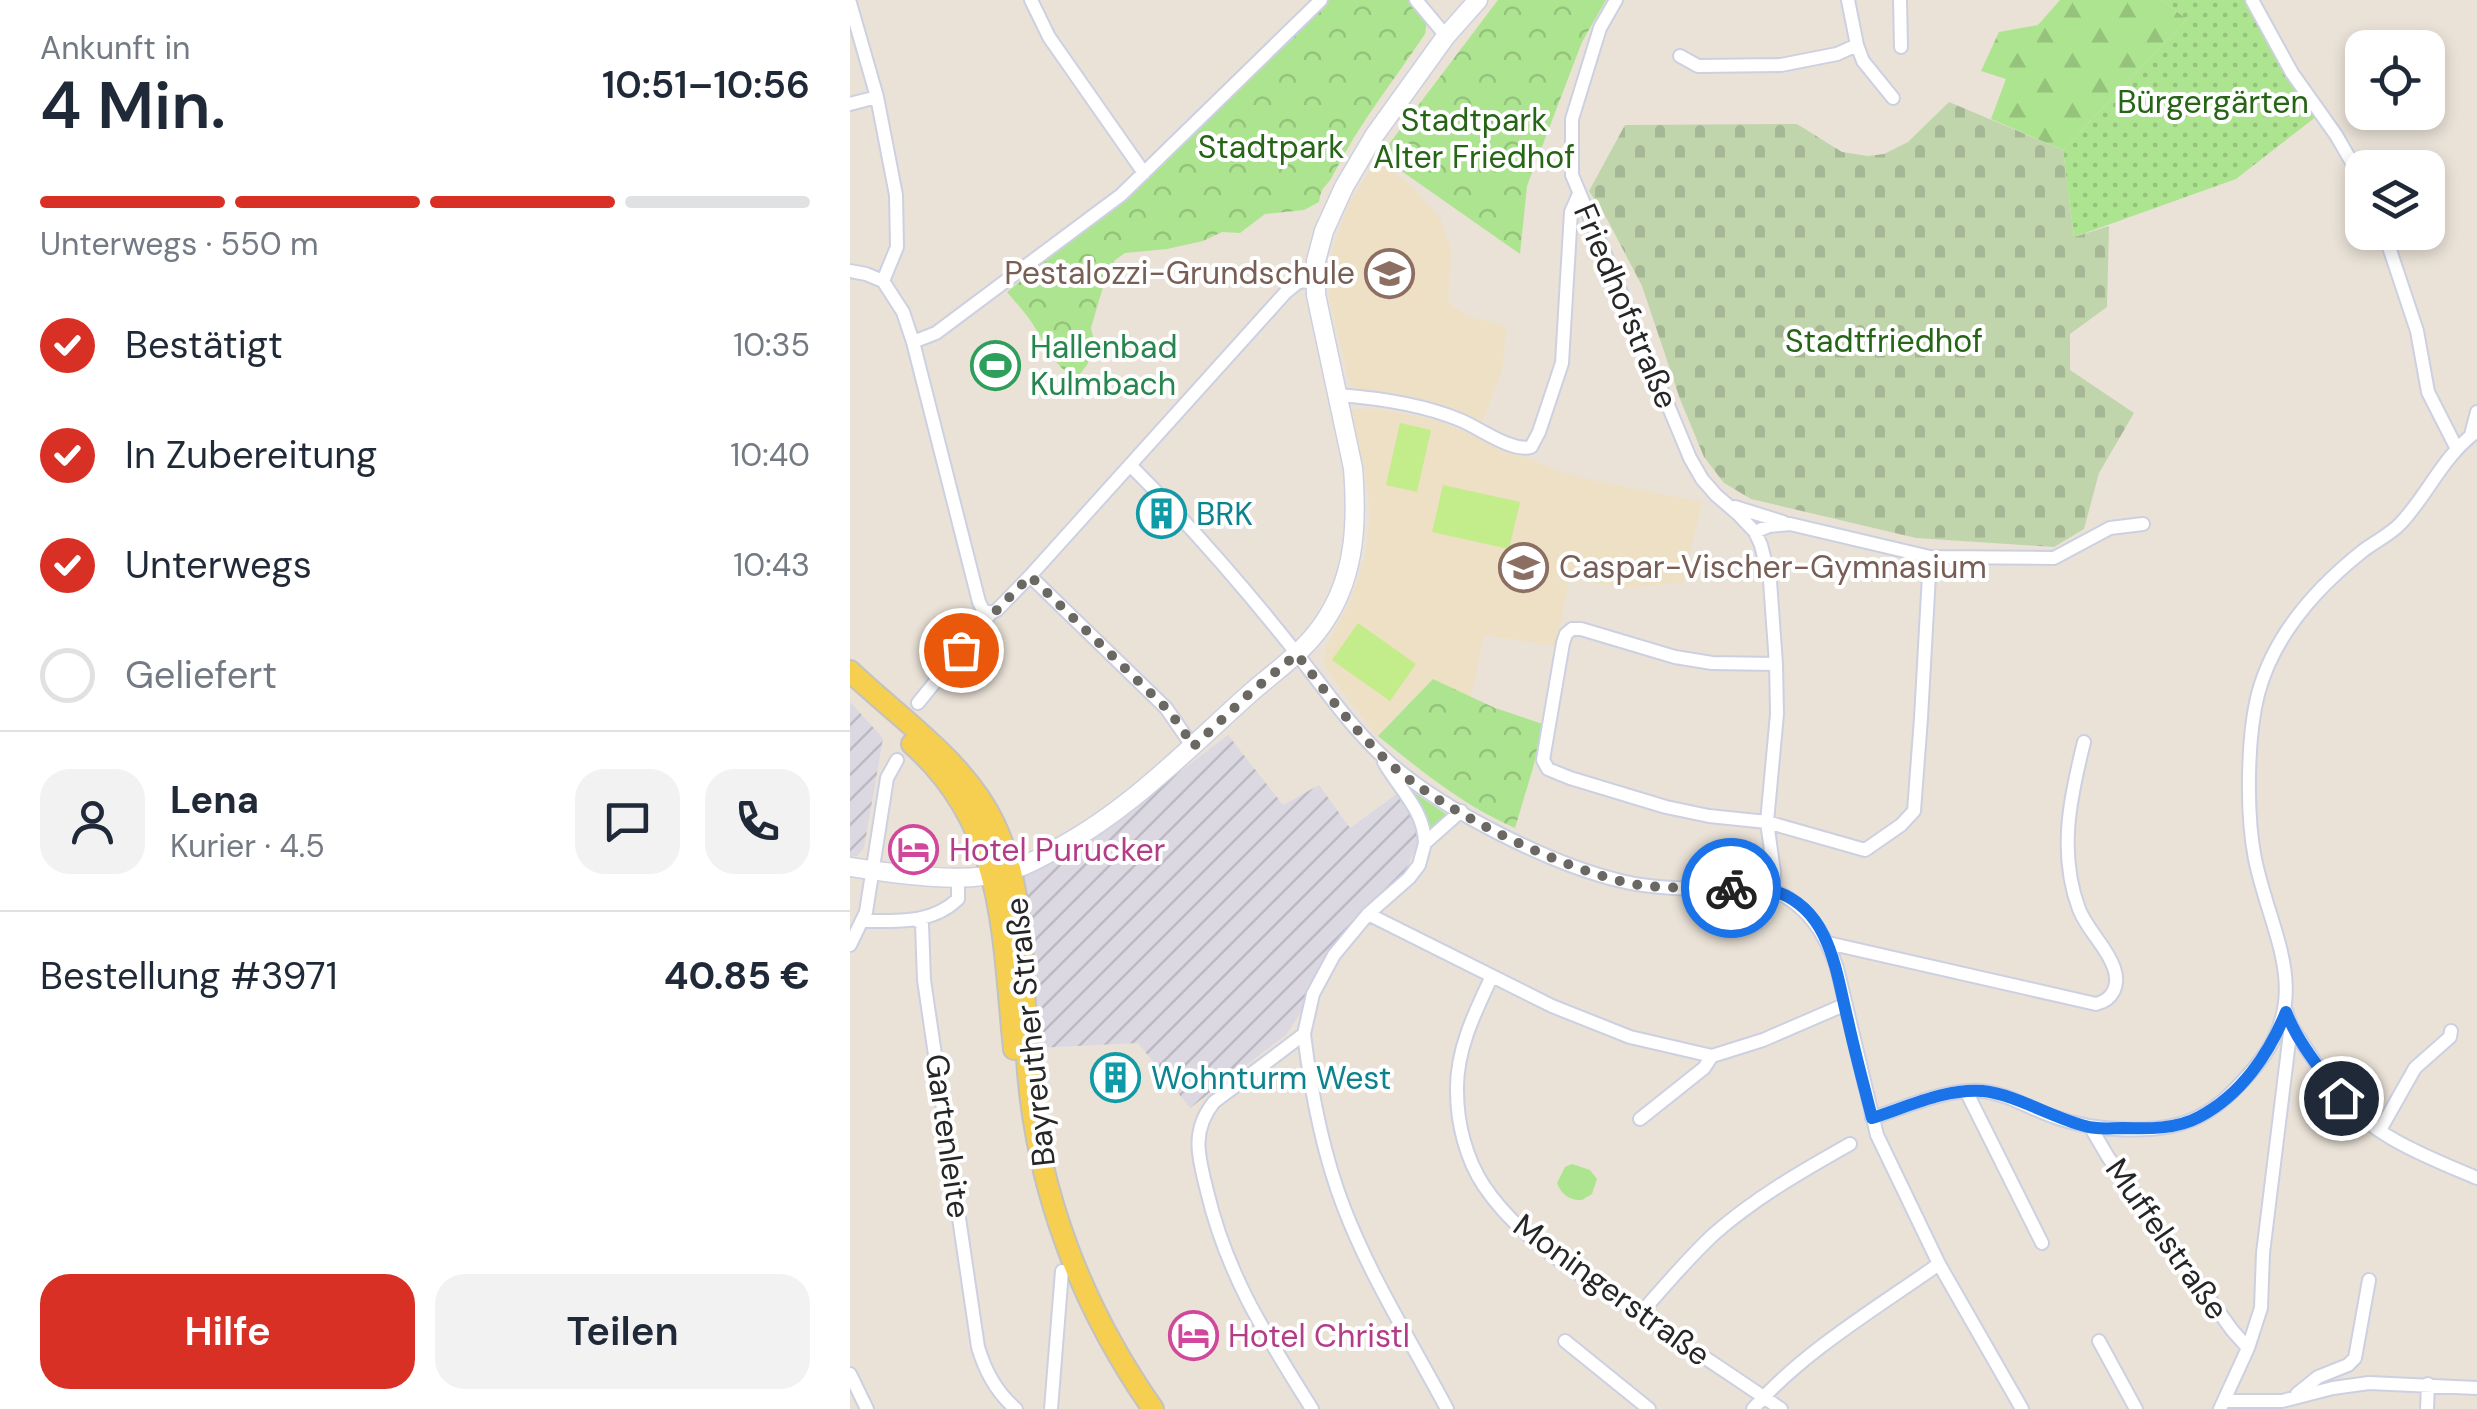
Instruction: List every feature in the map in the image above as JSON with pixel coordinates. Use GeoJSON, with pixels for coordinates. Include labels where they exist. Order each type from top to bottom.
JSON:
{"type":"FeatureCollection","features":[{"type":"Feature","properties":{"kind":"main road"},"geometry":{"type":"LineString","coordinates":[[850,672],[966,780],[994,824],[1002,872]]}},
{"type":"Feature","properties":{"kind":"main road"},"geometry":{"type":"LineString","coordinates":[[850,687],[920,751],[957,794],[1002,872]]}},
{"type":"Feature","properties":{"kind":"main road","name":"Bayreuther Straße"},"geometry":{"type":"LineString","coordinates":[[1002,872],[999,904],[1022,1124],[1031,1168],[1062,1271],[1140,1409]]}},
{"type":"Feature","properties":{"kind":"main road","name":"Bayreuther Straße"},"geometry":{"type":"LineString","coordinates":[[1002,872],[1023,971],[1033,1123],[1042,1169],[1082,1286],[1128,1374],[1152,1409]]}},
{"type":"Feature","properties":{"kind":"street"},"geometry":{"type":"LineString","coordinates":[[1031,0],[1049,37],[1144,173]]}},
{"type":"Feature","properties":{"kind":"street"},"geometry":{"type":"LineString","coordinates":[[914,342],[936,333],[1121,195],[1321,0]]}},
{"type":"Feature","properties":{"kind":"street"},"geometry":{"type":"LineString","coordinates":[[1416,0],[1446,36]]}},
{"type":"Feature","properties":{"kind":"street"},"geometry":{"type":"LineString","coordinates":[[1446,36],[1466,0]]}},
{"type":"Feature","properties":{"kind":"street"},"geometry":{"type":"LineString","coordinates":[[850,866],[958,876],[1002,872],[1028,864],[1096,826],[1193,747],[1297,654],[1328,616],[1351,558],[1356,524],[1353,468],[1318,309],[1316,261],[1324,231],[1344,187],[1374,136],[1446,36],[1478,0]]}},
{"type":"Feature","properties":{"kind":"street","name":"Friedhofstraße"},"geometry":{"type":"LineString","coordinates":[[1616,0],[1600,28],[1572,119],[1572,175],[1690,458],[1722,502],[1756,532]]}},
{"type":"Feature","properties":{"kind":"street"},"geometry":{"type":"LineString","coordinates":[[1848,0],[1857,44],[1869,69],[1892,98]]}},
{"type":"Feature","properties":{"kind":"street"},"geometry":{"type":"LineString","coordinates":[[1900,0],[1901,47]]}},
{"type":"Feature","properties":{"kind":"street"},"geometry":{"type":"LineString","coordinates":[[2252,0],[2292,73],[2345,151]]}},
{"type":"Feature","properties":{"kind":"street"},"geometry":{"type":"LineString","coordinates":[[850,3],[877,97],[896,196],[898,247],[884,281]]}},
{"type":"Feature","properties":{"kind":"street"},"geometry":{"type":"LineString","coordinates":[[1680,56],[1698,66],[1782,65],[1836,54],[1857,44]]}},
{"type":"Feature","properties":{"kind":"street"},"geometry":{"type":"LineString","coordinates":[[850,104],[877,97]]}},
{"type":"Feature","properties":{"kind":"street"},"geometry":{"type":"LineString","coordinates":[[1338,394],[1429,410],[1457,418],[1523,449],[1531,447],[1562,363],[1571,212],[1580,194]]}},
{"type":"Feature","properties":{"kind":"street"},"geometry":{"type":"LineString","coordinates":[[2390,250],[2417,331],[2428,392],[2467,438]]}},
{"type":"Feature","properties":{"kind":"street"},"geometry":{"type":"LineString","coordinates":[[850,271],[884,281],[903,312],[914,342],[978,602],[991,613]]}},
{"type":"Feature","properties":{"kind":"street"},"geometry":{"type":"LineString","coordinates":[[918,704],[991,613],[1030,576],[1286,292],[1297,283],[1316,278]]}},
{"type":"Feature","properties":{"kind":"street"},"geometry":{"type":"LineString","coordinates":[[2477,412],[2467,438],[2398,527],[2346,566],[2296,617],[2274,652],[2259,690],[2250,753],[2254,854],[2283,962],[2288,1018],[2263,1253],[2261,1308],[2222,1405],[2282,1401],[2369,1382],[2477,1388]]}},
{"type":"Feature","properties":{"kind":"street"},"geometry":{"type":"LineString","coordinates":[[1130,465],[1176,510],[1297,654],[1336,707],[1378,751],[1428,794],[1523,845],[1618,880],[1644,886],[1773,890],[1803,909],[1819,926],[1837,968],[1872,1118],[1892,1169],[1939,1264],[2022,1409]]}},
{"type":"Feature","properties":{"kind":"street"},"geometry":{"type":"LineString","coordinates":[[1722,502],[1790,524],[1930,556],[2054,558],[2110,528],[2144,524]]}},
{"type":"Feature","properties":{"kind":"street"},"geometry":{"type":"LineString","coordinates":[[1773,890],[1767,822],[1777,714],[1776,664],[1770,581],[1756,532],[1790,524]]}},
{"type":"Feature","properties":{"kind":"street"},"geometry":{"type":"LineString","coordinates":[[1776,664],[1712,664],[1572,629],[1563,642],[1544,764],[1570,778],[1666,807],[1767,822],[1864,850],[1914,810],[1930,556]]}},
{"type":"Feature","properties":{"kind":"street"},"geometry":{"type":"LineString","coordinates":[[1030,576],[1166,708],[1193,747]]}},
{"type":"Feature","properties":{"kind":"street"},"geometry":{"type":"LineString","coordinates":[[1828,943],[2096,1004],[2108,1001],[2113,994],[2115,970],[2080,912],[2068,860],[2066,828],[2070,798],[2084,742]]}},
{"type":"Feature","properties":{"kind":"street"},"geometry":{"type":"LineString","coordinates":[[1378,751],[1421,817],[1425,843],[1419,865],[1409,878],[1368,914],[1322,974],[1304,1034],[1307,1063],[1324,1142],[1344,1208],[1447,1409]]}},
{"type":"Feature","properties":{"kind":"street"},"geometry":{"type":"LineString","coordinates":[[850,946],[863,922],[887,778],[897,760]]}},
{"type":"Feature","properties":{"kind":"street"},"geometry":{"type":"LineString","coordinates":[[1425,843],[1461,811]]}},
{"type":"Feature","properties":{"kind":"street"},"geometry":{"type":"LineString","coordinates":[[863,922],[918,921],[948,908],[958,898],[958,876]]}},
{"type":"Feature","properties":{"kind":"street"},"geometry":{"type":"LineString","coordinates":[[1368,914],[1552,1006],[1630,1038],[1712,1056],[1762,1040],[1844,1005]]}},
{"type":"Feature","properties":{"kind":"street","name":"Gartenleite"},"geometry":{"type":"LineString","coordinates":[[918,921],[922,924],[924,980],[978,1347],[998,1389],[1016,1409]]}},
{"type":"Feature","properties":{"kind":"street","name":"Moningerstraße"},"geometry":{"type":"LineString","coordinates":[[1492,976],[1473,1016],[1459,1062],[1456,1090],[1459,1122],[1482,1184],[1508,1216],[1559,1260],[1781,1409]]}},
{"type":"Feature","properties":{"kind":"street"},"geometry":{"type":"LineString","coordinates":[[1872,1118],[1966,1091],[1999,1094],[2091,1128],[2173,1126],[2199,1117],[2238,1088],[2262,1060],[2288,1018]]}},
{"type":"Feature","properties":{"kind":"street"},"geometry":{"type":"LineString","coordinates":[[2288,1018],[2341,1098],[2366,1122],[2477,1178]]}},
{"type":"Feature","properties":{"kind":"street"},"geometry":{"type":"LineString","coordinates":[[2380,1130],[2415,1068],[2450,1037],[2451,1031]]}},
{"type":"Feature","properties":{"kind":"street"},"geometry":{"type":"LineString","coordinates":[[1304,1034],[1214,1102],[1204,1114],[1198,1141],[1222,1245],[1241,1290],[1312,1409]]}},
{"type":"Feature","properties":{"kind":"street"},"geometry":{"type":"LineString","coordinates":[[1640,1119],[1704,1068],[1712,1056]]}},
{"type":"Feature","properties":{"kind":"street"},"geometry":{"type":"LineString","coordinates":[[1966,1091],[2042,1243]]}},
{"type":"Feature","properties":{"kind":"street","name":"Muffelstraße"},"geometry":{"type":"LineString","coordinates":[[2091,1128],[2108,1158],[2248,1348]]}},
{"type":"Feature","properties":{"kind":"street"},"geometry":{"type":"LineString","coordinates":[[1640,1314],[1687,1261],[1727,1224],[1784,1181],[1850,1144]]}},
{"type":"Feature","properties":{"kind":"street"},"geometry":{"type":"LineString","coordinates":[[1753,1409],[1861,1318],[1939,1264]]}},
{"type":"Feature","properties":{"kind":"street"},"geometry":{"type":"LineString","coordinates":[[1051,1409],[1062,1271]]}},
{"type":"Feature","properties":{"kind":"street"},"geometry":{"type":"LineString","coordinates":[[2296,1396],[2309,1382],[2355,1358],[2369,1280]]}},
{"type":"Feature","properties":{"kind":"street"},"geometry":{"type":"LineString","coordinates":[[1565,1341],[1650,1409]]}},
{"type":"Feature","properties":{"kind":"street"},"geometry":{"type":"LineString","coordinates":[[2099,1341],[2136,1409]]}},
{"type":"Feature","properties":{"kind":"street"},"geometry":{"type":"LineString","coordinates":[[850,1374],[867,1409]]}},
{"type":"Feature","properties":{"kind":"street"},"geometry":{"type":"LineString","coordinates":[[2427,1409],[2428,1384]]}},
{"type":"Feature","properties":{"kind":"shaded area","name":"Pestalozzi-Grundschule"},"geometry":{"type":"Polygon","coordinates":[[[1376,162],[1408,183],[1440,217],[1451,250],[1448,302],[1467,316],[1507,327],[1502,370],[1482,423],[1420,399],[1351,388],[1329,297],[1333,248],[1349,202],[1376,162]]]}},
{"type":"Feature","properties":{"kind":"shaded area","name":"Caspar-Vischer-Gymnasium"},"geometry":{"type":"Polygon","coordinates":[[[1351,409],[1380,409],[1436,420],[1561,472],[1702,502],[1683,583],[1624,588],[1569,579],[1557,646],[1484,635],[1471,697],[1433,679],[1377,736],[1324,663],[1325,649],[1351,600],[1365,556],[1370,514],[1351,409]]]}},
{"type":"Feature","properties":{"kind":"shaded area"},"geometry":{"type":"Polygon","coordinates":[[[850,702],[883,738],[864,848],[850,857],[850,702]]]}},
{"type":"Feature","properties":{"kind":"shaded area"},"geometry":{"type":"Polygon","coordinates":[[[1228,735],[1283,805],[1319,785],[1350,828],[1398,793],[1420,829],[1405,872],[1358,917],[1319,967],[1304,1007],[1287,1034],[1190,1108],[1138,1043],[1036,1048],[1017,879],[1143,800],[1228,735]]]}},
{"type":"Feature","properties":{"kind":"green space","name":"Stadtpark"},"geometry":{"type":"Polygon","coordinates":[[[1329,0],[1408,0],[1427,21],[1425,34],[1354,138],[1319,202],[1304,210],[1265,214],[1240,233],[1222,232],[1167,249],[1125,253],[1115,260],[1091,328],[1095,345],[1087,365],[1079,375],[1071,376],[1055,361],[1007,292],[1125,197],[1329,0]]]}},
{"type":"Feature","properties":{"kind":"green space","name":"Stadtpark Alter Friedhof"},"geometry":{"type":"Polygon","coordinates":[[[1498,0],[1606,0],[1582,42],[1527,186],[1520,254],[1380,156],[1498,0]]]}},
{"type":"Feature","properties":{"kind":"green space"},"geometry":{"type":"Polygon","coordinates":[[[2060,0],[2161,0],[2187,19],[2063,150],[1991,119],[2006,79],[1981,71],[1999,32],[2038,25],[2060,0]]]}},
{"type":"Feature","properties":{"kind":"green space","name":"Bürgergärten"},"geometry":{"type":"Polygon","coordinates":[[[2161,0],[2246,0],[2317,116],[2236,179],[2074,237],[2063,150],[2187,19],[2161,0]]]}},
{"type":"Feature","properties":{"kind":"green space","name":"Stadtfriedhof"},"geometry":{"type":"Polygon","coordinates":[[[1949,102],[2063,150],[2074,237],[2109,226],[2107,307],[2070,334],[2070,370],[2134,413],[2099,473],[2084,529],[2054,547],[1916,538],[1751,499],[1724,483],[1704,457],[1642,286],[1589,191],[1625,125],[1797,124],[1842,152],[1868,156],[1884,154],[1908,142],[1949,102]]]}},
{"type":"Feature","properties":{"kind":"green space"},"geometry":{"type":"Polygon","coordinates":[[[1400,423],[1431,430],[1417,492],[1386,485],[1400,423]]]}},
{"type":"Feature","properties":{"kind":"green space"},"geometry":{"type":"Polygon","coordinates":[[[1443,485],[1520,502],[1509,549],[1432,532],[1443,485]]]}},
{"type":"Feature","properties":{"kind":"green space"},"geometry":{"type":"Polygon","coordinates":[[[1358,623],[1416,664],[1390,701],[1332,660],[1358,623]]]}},
{"type":"Feature","properties":{"kind":"green space"},"geometry":{"type":"Polygon","coordinates":[[[1433,679],[1495,708],[1543,724],[1515,828],[1460,798],[1378,736],[1433,679]]]}},
{"type":"Feature","properties":{"kind":"green space"},"geometry":{"type":"Polygon","coordinates":[[[1404,786],[1446,814],[1447,818],[1430,834],[1404,786]]]}},
{"type":"Feature","properties":{"kind":"green space"},"geometry":{"type":"Polygon","coordinates":[[[1572,1164],[1590,1170],[1597,1179],[1592,1194],[1582,1200],[1566,1196],[1557,1183],[1565,1167],[1572,1164]]]}},
{"type":"Feature","properties":{"kind":"way so far"},"geometry":{"type":"LineString","coordinates":[[961,650],[991,613],[1030,576],[1166,708],[1193,747],[1297,654],[1336,707],[1389,762],[1428,794],[1523,845],[1618,880],[1644,886],[1731,888]]}},
{"type":"Feature","properties":{"kind":"place","name":"Pestalozzi-Grundschule"},"geometry":{"type":"Point","coordinates":[1390,273]}},
{"type":"Feature","properties":{"kind":"place","name":"Hallenbad Kulmbach"},"geometry":{"type":"Point","coordinates":[995,365]}},
{"type":"Feature","properties":{"kind":"place","name":"BRK"},"geometry":{"type":"Point","coordinates":[1161,514]}},
{"type":"Feature","properties":{"kind":"place","name":"Caspar-Vischer-Gymnasium"},"geometry":{"type":"Point","coordinates":[1524,567]}},
{"type":"Feature","properties":{"kind":"place","name":"Hotel Purucker"},"geometry":{"type":"Point","coordinates":[914,850]}},
{"type":"Feature","properties":{"kind":"place","name":"Wohnturm West"},"geometry":{"type":"Point","coordinates":[1116,1078]}},
{"type":"Feature","properties":{"kind":"place","name":"Hotel Christl"},"geometry":{"type":"Point","coordinates":[1193,1336]}},
{"type":"Feature","properties":{"kind":"route"},"geometry":{"type":"LineString","coordinates":[[1731,888],[1773,890],[1788,897],[1819,926],[1837,968],[1872,1118],[1941,1096],[1983,1091],[2091,1128],[2173,1126],[2199,1117],[2238,1088],[2262,1060],[2286,1012],[2341,1098]]}}]}
